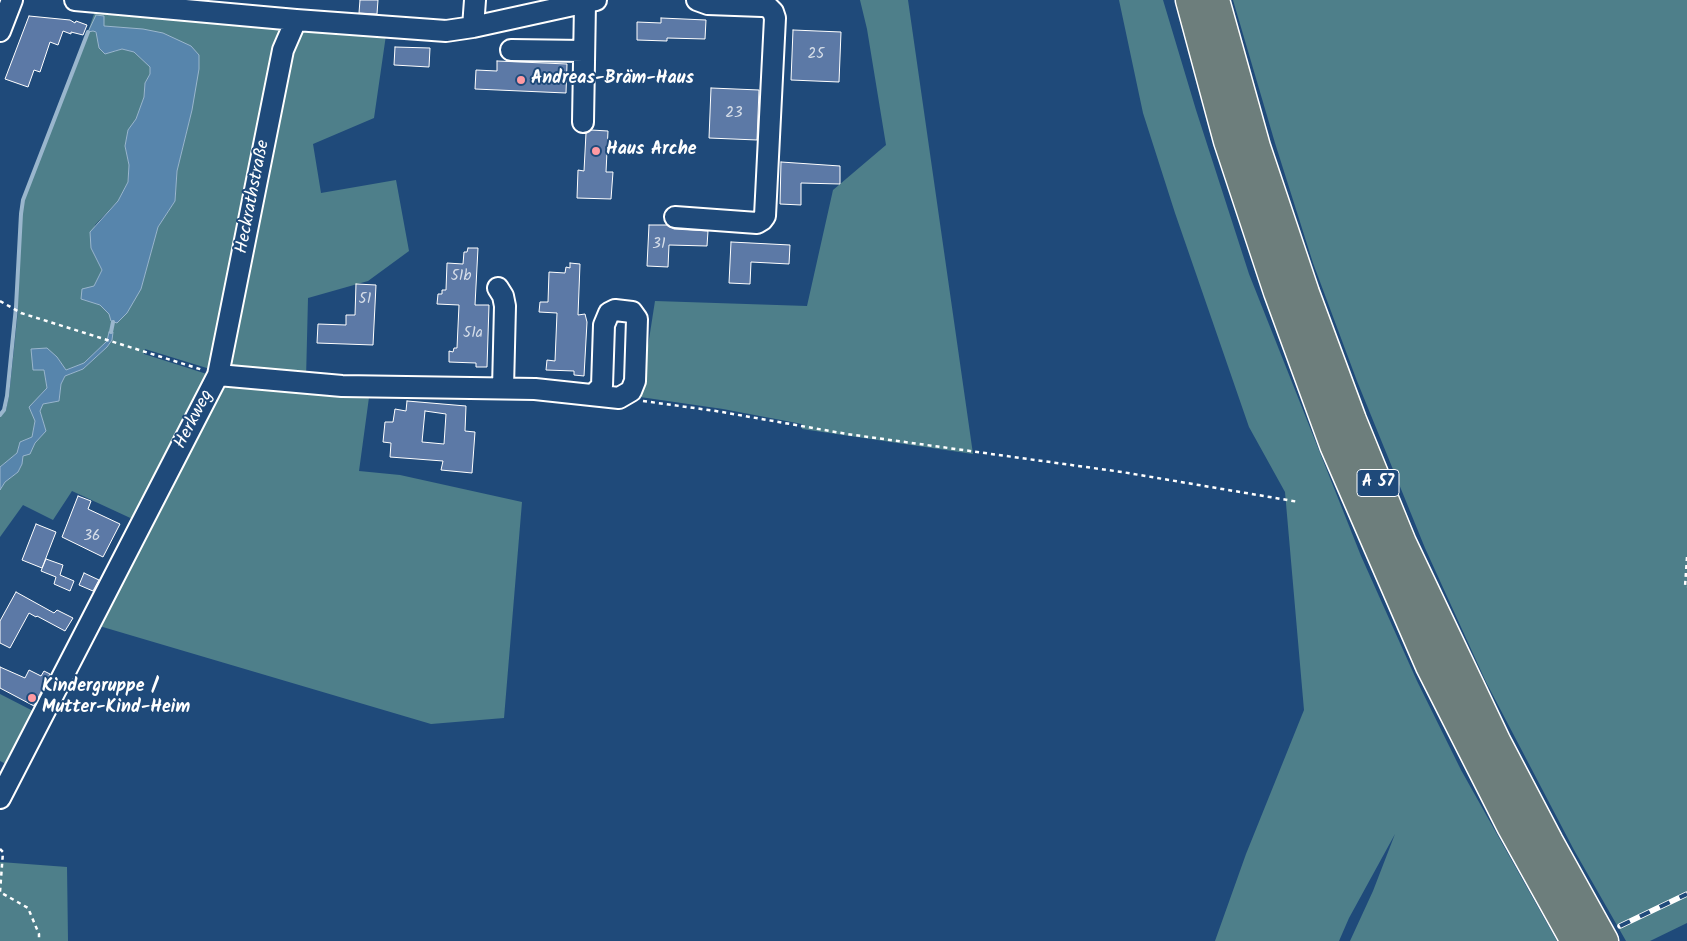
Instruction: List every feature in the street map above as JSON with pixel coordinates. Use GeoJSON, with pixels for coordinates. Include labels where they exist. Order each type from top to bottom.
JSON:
{"type":"FeatureCollection","features":[{"type":"Feature","properties":{"kind":"highway","name":"A 57"},"geometry":{"type":"LineString","coordinates":[[1190,0],[1228,141],[1278,292],[1334,444],[1430,666],[1511,826],[1575,941]]}},
{"type":"Feature","properties":{"kind":"highway","name":"A 57"},"geometry":{"type":"LineString","coordinates":[[1215,0],[1256,147],[1305,293],[1352,420],[1402,543],[1496,741],[1604,941]]}},
{"type":"Feature","properties":{"kind":"street"},"geometry":{"type":"LineString","coordinates":[[0,31],[12,0]]}},
{"type":"Feature","properties":{"kind":"street"},"geometry":{"type":"LineString","coordinates":[[75,0],[296,20],[446,31],[474,27],[591,1],[584,51],[583,122]]}},
{"type":"Feature","properties":{"kind":"street"},"geometry":{"type":"LineString","coordinates":[[474,27],[475,0]]}},
{"type":"Feature","properties":{"kind":"street"},"geometry":{"type":"LineString","coordinates":[[675,217],[757,223],[764,216],[775,18],[773,12],[762,6],[708,4],[697,0]]}},
{"type":"Feature","properties":{"kind":"street","name":"Heckrathstraße"},"geometry":{"type":"LineString","coordinates":[[218,376],[283,50],[296,20]]}},
{"type":"Feature","properties":{"kind":"street"},"geometry":{"type":"LineString","coordinates":[[511,50],[584,51]]}},
{"type":"Feature","properties":{"kind":"street"},"geometry":{"type":"LineString","coordinates":[[498,288],[503,296],[505,306],[503,388]]}},
{"type":"Feature","properties":{"kind":"street"},"geometry":{"type":"LineString","coordinates":[[593,395],[602,386],[604,325],[609,313],[615,310],[622,310],[632,312],[637,319],[636,372],[631,391],[619,398]]}},
{"type":"Feature","properties":{"kind":"street","name":"Herkweg"},"geometry":{"type":"LineString","coordinates":[[0,798],[218,376],[342,386],[535,389],[619,398]]}},
{"type":"Feature","properties":{"kind":"path"},"geometry":{"type":"LineString","coordinates":[[0,301],[21,313],[218,376]]}},
{"type":"Feature","properties":{"kind":"path"},"geometry":{"type":"LineString","coordinates":[[619,398],[716,411],[847,434],[1122,472],[1299,502]]}},
{"type":"Feature","properties":{"kind":"path"},"geometry":{"type":"LineString","coordinates":[[1687,557],[1685,587],[1687,587]]}},
{"type":"Feature","properties":{"kind":"path"},"geometry":{"type":"LineString","coordinates":[[0,849],[3,852],[0,892],[28,908],[39,934],[39,941]]}},
{"type":"Feature","properties":{"kind":"green space"},"geometry":{"type":"Polygon","coordinates":[[[860,0],[908,0],[973,454],[802,429],[802,424],[723,409],[640,397],[655,301],[807,306],[833,190],[886,145],[867,29],[860,0]]]}},
{"type":"Feature","properties":{"kind":"green space"},"geometry":{"type":"Polygon","coordinates":[[[1119,0],[1163,0],[1249,274],[1361,556],[1417,681],[1461,770],[1557,941],[1350,941],[1373,891],[1395,834],[1349,918],[1339,941],[1215,941],[1246,854],[1304,710],[1285,492],[1249,427],[1175,213],[1143,113],[1119,0]]]}},
{"type":"Feature","properties":{"kind":"green space"},"geometry":{"type":"Polygon","coordinates":[[[1233,0],[1687,0],[1687,923],[1650,941],[1626,941],[1574,850],[1486,682],[1425,548],[1357,381],[1313,263],[1233,0]]]}},
{"type":"Feature","properties":{"kind":"green space"},"geometry":{"type":"Polygon","coordinates":[[[95,11],[386,35],[374,118],[313,144],[321,193],[396,180],[409,251],[368,281],[308,298],[306,379],[223,373],[145,349],[144,354],[213,376],[139,522],[72,491],[53,520],[23,505],[0,537],[0,490],[5,482],[18,472],[23,456],[30,453],[35,443],[46,431],[40,411],[43,404],[59,401],[61,384],[65,376],[83,369],[112,340],[113,332],[107,341],[84,363],[66,370],[57,357],[44,370],[47,388],[40,395],[32,437],[20,442],[17,453],[0,467],[0,417],[6,410],[9,396],[18,310],[19,215],[22,199],[72,78],[95,11]],[[104,16],[93,30],[98,35],[99,48],[113,52],[122,49],[134,52],[150,66],[150,74],[145,83],[144,97],[136,120],[128,130],[125,146],[129,165],[128,182],[118,201],[95,225],[91,248],[102,270],[94,286],[81,299],[100,305],[109,314],[141,289],[158,227],[175,201],[177,171],[192,110],[122,28],[103,26],[104,16]]]}},
{"type":"Feature","properties":{"kind":"green space"},"geometry":{"type":"Polygon","coordinates":[[[222,381],[370,390],[359,471],[400,475],[522,502],[504,718],[431,724],[96,625],[222,381]]]}},
{"type":"Feature","properties":{"kind":"green space"},"geometry":{"type":"Polygon","coordinates":[[[0,694],[35,712],[8,765],[0,761],[0,694]]]}},
{"type":"Feature","properties":{"kind":"green space"},"geometry":{"type":"Polygon","coordinates":[[[0,862],[67,867],[68,941],[0,941],[0,862]]]}},
{"type":"Feature","properties":{"kind":"water"},"geometry":{"type":"Polygon","coordinates":[[[96,15],[104,16],[104,26],[143,29],[163,33],[191,46],[199,55],[199,69],[192,110],[177,171],[175,201],[158,227],[141,289],[127,313],[117,323],[111,321],[109,314],[100,305],[81,299],[82,289],[94,286],[102,270],[91,248],[90,232],[118,201],[128,182],[129,165],[125,146],[128,130],[136,119],[144,97],[145,83],[150,74],[150,67],[134,52],[122,49],[105,54],[99,48],[96,32],[88,32],[96,15]]]}},
{"type":"Feature","properties":{"kind":"water"},"geometry":{"type":"Polygon","coordinates":[[[109,332],[113,332],[112,340],[107,347],[83,369],[65,376],[61,384],[59,401],[43,404],[40,411],[46,431],[35,443],[30,454],[23,456],[18,472],[5,482],[0,490],[0,467],[17,453],[20,442],[32,437],[35,421],[29,407],[47,388],[44,370],[33,370],[31,349],[47,348],[57,357],[66,370],[84,363],[107,341],[109,332]]]}},
{"type":"Feature","properties":{"kind":"building"},"geometry":{"type":"Polygon","coordinates":[[[360,0],[378,0],[377,14],[359,13],[360,0]]]}},
{"type":"Feature","properties":{"kind":"building"},"geometry":{"type":"Polygon","coordinates":[[[29,16],[70,20],[87,25],[83,35],[63,31],[58,45],[50,42],[40,72],[34,70],[28,87],[5,79],[29,16]]]}},
{"type":"Feature","properties":{"kind":"building"},"geometry":{"type":"Polygon","coordinates":[[[661,18],[706,20],[705,39],[667,38],[667,41],[637,40],[637,22],[661,23],[661,18]]]}},
{"type":"Feature","properties":{"kind":"building"},"geometry":{"type":"Polygon","coordinates":[[[793,30],[841,32],[839,82],[791,80],[793,30]]]}},
{"type":"Feature","properties":{"kind":"building"},"geometry":{"type":"Polygon","coordinates":[[[395,47],[430,48],[429,67],[394,65],[395,47]]]}},
{"type":"Feature","properties":{"kind":"building","name":"Andreas-Bräm-Haus"},"geometry":{"type":"Polygon","coordinates":[[[497,61],[567,64],[566,93],[475,89],[476,70],[497,71],[497,61]]]}},
{"type":"Feature","properties":{"kind":"building"},"geometry":{"type":"Polygon","coordinates":[[[711,88],[759,90],[757,140],[709,138],[711,88]]]}},
{"type":"Feature","properties":{"kind":"building","name":"Haus Arche"},"geometry":{"type":"Polygon","coordinates":[[[591,130],[608,131],[606,172],[613,172],[611,199],[577,198],[578,170],[584,171],[586,133],[591,130]]]}},
{"type":"Feature","properties":{"kind":"building"},"geometry":{"type":"Polygon","coordinates":[[[781,162],[840,166],[840,184],[801,183],[801,205],[780,204],[781,162]]]}},
{"type":"Feature","properties":{"kind":"building"},"geometry":{"type":"Polygon","coordinates":[[[649,225],[667,225],[674,229],[708,231],[707,246],[669,245],[668,267],[647,266],[649,225]]]}},
{"type":"Feature","properties":{"kind":"building"},"geometry":{"type":"Polygon","coordinates":[[[731,242],[790,245],[789,264],[751,262],[750,284],[729,283],[731,242]]]}},
{"type":"Feature","properties":{"kind":"building"},"geometry":{"type":"Polygon","coordinates":[[[468,248],[478,248],[475,305],[489,305],[487,367],[476,367],[476,363],[449,362],[449,351],[453,352],[454,348],[457,348],[459,305],[437,304],[438,294],[442,294],[442,290],[446,290],[447,263],[463,264],[464,252],[467,252],[468,248]]]}},
{"type":"Feature","properties":{"kind":"building"},"geometry":{"type":"Polygon","coordinates":[[[570,263],[580,264],[578,315],[585,314],[587,322],[584,376],[574,375],[574,371],[546,370],[547,360],[555,361],[557,313],[539,312],[540,302],[548,302],[549,272],[565,273],[566,267],[570,268],[570,263]]]}},
{"type":"Feature","properties":{"kind":"building"},"geometry":{"type":"Polygon","coordinates":[[[356,284],[376,285],[373,345],[317,343],[318,324],[346,325],[346,315],[355,315],[356,284]]]}},
{"type":"Feature","properties":{"kind":"building"},"geometry":{"type":"Polygon","coordinates":[[[407,401],[466,406],[465,431],[475,432],[472,473],[441,470],[443,461],[390,457],[391,443],[383,442],[385,422],[393,422],[395,409],[406,411],[407,401]],[[425,411],[422,442],[444,444],[446,414],[425,411]]]}},
{"type":"Feature","properties":{"kind":"building"},"geometry":{"type":"Polygon","coordinates":[[[78,496],[91,501],[88,509],[120,524],[103,557],[62,537],[78,496]]]}},
{"type":"Feature","properties":{"kind":"building"},"geometry":{"type":"Polygon","coordinates":[[[36,524],[56,532],[42,568],[22,560],[36,524]]]}},
{"type":"Feature","properties":{"kind":"building"},"geometry":{"type":"Polygon","coordinates":[[[46,559],[63,565],[60,575],[74,581],[70,591],[54,584],[56,577],[41,571],[46,559]]]}},
{"type":"Feature","properties":{"kind":"building"},"geometry":{"type":"Polygon","coordinates":[[[84,573],[99,580],[93,591],[79,585],[84,573]]]}},
{"type":"Feature","properties":{"kind":"building"},"geometry":{"type":"Polygon","coordinates":[[[16,592],[54,613],[57,610],[73,618],[65,631],[29,613],[10,648],[0,643],[0,621],[16,592]]]}},
{"type":"Feature","properties":{"kind":"building","name":"Kindergruppe / Mutter-Kind-Heim"},"geometry":{"type":"Polygon","coordinates":[[[0,667],[25,678],[29,670],[41,676],[44,671],[50,674],[34,706],[0,688],[0,667]]]}},
{"type":"Feature","properties":{"kind":"waterway"},"geometry":{"type":"LineString","coordinates":[[0,415],[4,410],[7,396],[16,307],[23,200],[88,32]]}},
{"type":"Feature","properties":{"kind":"waterway"},"geometry":{"type":"LineString","coordinates":[[111,332],[113,322]]}},
{"type":"Feature","properties":{"kind":"railway"},"geometry":{"type":"LineString","coordinates":[[1620,926],[1687,894]]}},
{"type":"Feature","properties":{"kind":"place","name":"Andreas-Bräm-Haus"},"geometry":{"type":"Point","coordinates":[521,80]}},
{"type":"Feature","properties":{"kind":"place","name":"Haus Arche"},"geometry":{"type":"Point","coordinates":[596,151]}},
{"type":"Feature","properties":{"kind":"place","name":"Kindergruppe / Mutter-Kind-Heim"},"geometry":{"type":"Point","coordinates":[32,698]}}]}
